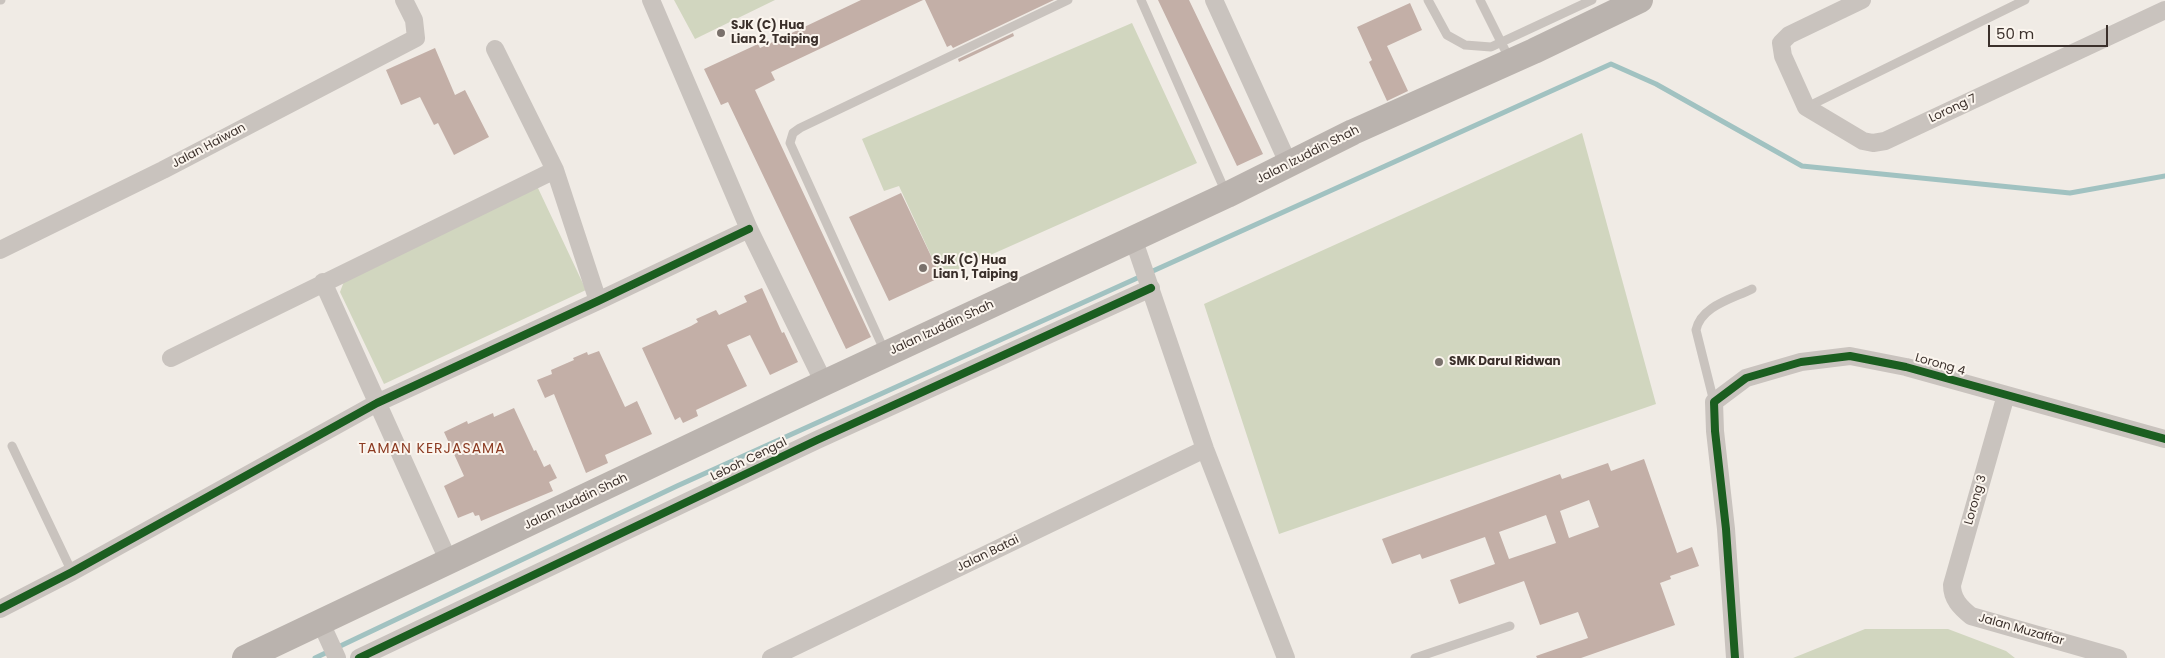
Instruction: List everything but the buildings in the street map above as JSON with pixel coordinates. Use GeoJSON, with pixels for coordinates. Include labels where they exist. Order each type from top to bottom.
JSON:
{"type":"FeatureCollection","features":[{"type":"Feature","properties":{"kind":"main road","name":"Jalan Izuddin Shah"},"geometry":{"type":"LineString","coordinates":[[245,658],[331,645],[448,562],[824,383],[1228,195],[1505,52],[1635,2]]}},
{"type":"Feature","properties":{"kind":"street","name":"Jalan Haiwan"},"geometry":{"type":"LineString","coordinates":[[0,250],[163,170],[416,38],[414,20],[404,0]]}},
{"type":"Feature","properties":{"kind":"street"},"geometry":{"type":"LineString","coordinates":[[651,0],[749,229],[824,383]]}},
{"type":"Feature","properties":{"kind":"street"},"geometry":{"type":"LineString","coordinates":[[1214,0],[1288,165]]}},
{"type":"Feature","properties":{"kind":"street"},"geometry":{"type":"LineString","coordinates":[[1806,107],[1783,56],[1781,42],[1788,35],[1862,0]]}},
{"type":"Feature","properties":{"kind":"street","name":"Lorong 7"},"geometry":{"type":"LineString","coordinates":[[1806,107],[1863,141],[1873,143],[1885,141],[2165,10]]}},
{"type":"Feature","properties":{"kind":"street"},"geometry":{"type":"LineString","coordinates":[[495,49],[555,170],[598,301]]}},
{"type":"Feature","properties":{"kind":"street"},"geometry":{"type":"LineString","coordinates":[[171,358],[555,170]]}},
{"type":"Feature","properties":{"kind":"street"},"geometry":{"type":"LineString","coordinates":[[0,609],[72,572],[377,403],[749,229]]}},
{"type":"Feature","properties":{"kind":"street"},"geometry":{"type":"LineString","coordinates":[[1133,238],[1206,449],[1286,658]]}},
{"type":"Feature","properties":{"kind":"street","name":"Leboh Cengal"},"geometry":{"type":"LineString","coordinates":[[359,658],[817,440],[1148,279]]}},
{"type":"Feature","properties":{"kind":"street"},"geometry":{"type":"LineString","coordinates":[[323,282],[448,562]]}},
{"type":"Feature","properties":{"kind":"street","name":"Lorong 4"},"geometry":{"type":"LineString","coordinates":[[1714,402],[1746,378],[1801,362],[1850,356],[1906,366],[2165,439]]}},
{"type":"Feature","properties":{"kind":"street","name":"Lorong 3"},"geometry":{"type":"LineString","coordinates":[[1958,604],[1952,593],[1952,585],[2006,395]]}},
{"type":"Feature","properties":{"kind":"street"},"geometry":{"type":"LineString","coordinates":[[1714,402],[1715,430],[1726,529],[1735,658]]}},
{"type":"Feature","properties":{"kind":"street","name":"Jalan Batai"},"geometry":{"type":"LineString","coordinates":[[771,658],[1206,449]]}},
{"type":"Feature","properties":{"kind":"street","name":"Jalan Muzaffar"},"geometry":{"type":"LineString","coordinates":[[1958,604],[1971,616],[2118,658]]}},
{"type":"Feature","properties":{"kind":"lane"},"geometry":{"type":"LineString","coordinates":[[886,354],[790,143],[790,137],[800,128],[1068,0]]}},
{"type":"Feature","properties":{"kind":"lane"},"geometry":{"type":"LineString","coordinates":[[1141,0],[1228,195]]}},
{"type":"Feature","properties":{"kind":"lane"},"geometry":{"type":"LineString","coordinates":[[1428,0],[1446,35],[1465,45],[1491,47],[1505,52]]}},
{"type":"Feature","properties":{"kind":"lane"},"geometry":{"type":"LineString","coordinates":[[1480,0],[1505,52]]}},
{"type":"Feature","properties":{"kind":"lane"},"geometry":{"type":"LineString","coordinates":[[1505,52],[1592,0]]}},
{"type":"Feature","properties":{"kind":"lane"},"geometry":{"type":"LineString","coordinates":[[1806,107],[2026,0]]}},
{"type":"Feature","properties":{"kind":"lane"},"geometry":{"type":"LineString","coordinates":[[1714,402],[1696,330],[1698,320],[1706,311],[1752,290]]}},
{"type":"Feature","properties":{"kind":"lane"},"geometry":{"type":"LineString","coordinates":[[12,446],[72,572]]}},
{"type":"Feature","properties":{"kind":"lane"},"geometry":{"type":"LineString","coordinates":[[1414,658],[1510,626]]}},
{"type":"Feature","properties":{"kind":"green space"},"geometry":{"type":"Polygon","coordinates":[[[674,0],[775,0],[695,39],[674,0]]]}},
{"type":"Feature","properties":{"kind":"green space"},"geometry":{"type":"Polygon","coordinates":[[[1132,23],[1197,163],[941,277],[899,186],[884,191],[862,139],[1132,23]]]}},
{"type":"Feature","properties":{"kind":"green space"},"geometry":{"type":"Polygon","coordinates":[[[1582,133],[1656,404],[1279,534],[1204,304],[1582,133]]]}},
{"type":"Feature","properties":{"kind":"green space"},"geometry":{"type":"Polygon","coordinates":[[[537,186],[586,290],[384,384],[340,292],[346,276],[537,186]]]}},
{"type":"Feature","properties":{"kind":"green space"},"geometry":{"type":"Polygon","coordinates":[[[1865,629],[1948,629],[2006,651],[2015,658],[1793,658],[1865,629]]]}},
{"type":"Feature","properties":{"kind":"waterway"},"geometry":{"type":"LineString","coordinates":[[315,658],[677,486],[1611,64],[1656,84],[1802,166],[2070,193],[2165,176]]}},
{"type":"Feature","properties":{"kind":"cycle path"},"geometry":{"type":"LineString","coordinates":[[0,609],[72,572],[377,403],[749,229]]}},
{"type":"Feature","properties":{"kind":"cycle path"},"geometry":{"type":"LineString","coordinates":[[359,658],[817,440],[1151,288]]}},
{"type":"Feature","properties":{"kind":"cycle path"},"geometry":{"type":"LineString","coordinates":[[1735,658],[1726,529],[1715,431],[1714,402],[1746,378],[1801,362],[1850,356],[1906,367],[2165,439]]}},
{"type":"Feature","properties":{"kind":"place","name":"SJK (C) Hua Lian 2, Taiping"},"geometry":{"type":"Point","coordinates":[721,33]}},
{"type":"Feature","properties":{"kind":"place","name":"SJK (C) Hua Lian 1, Taiping"},"geometry":{"type":"Point","coordinates":[923,268]}},
{"type":"Feature","properties":{"kind":"place","name":"SMK Darul Ridwan"},"geometry":{"type":"Point","coordinates":[1439,362]}},
{"type":"Feature","properties":{"kind":"district","name":"TAMAN KERJASAMA"},"geometry":{"type":"Point","coordinates":[432,449]}}]}
